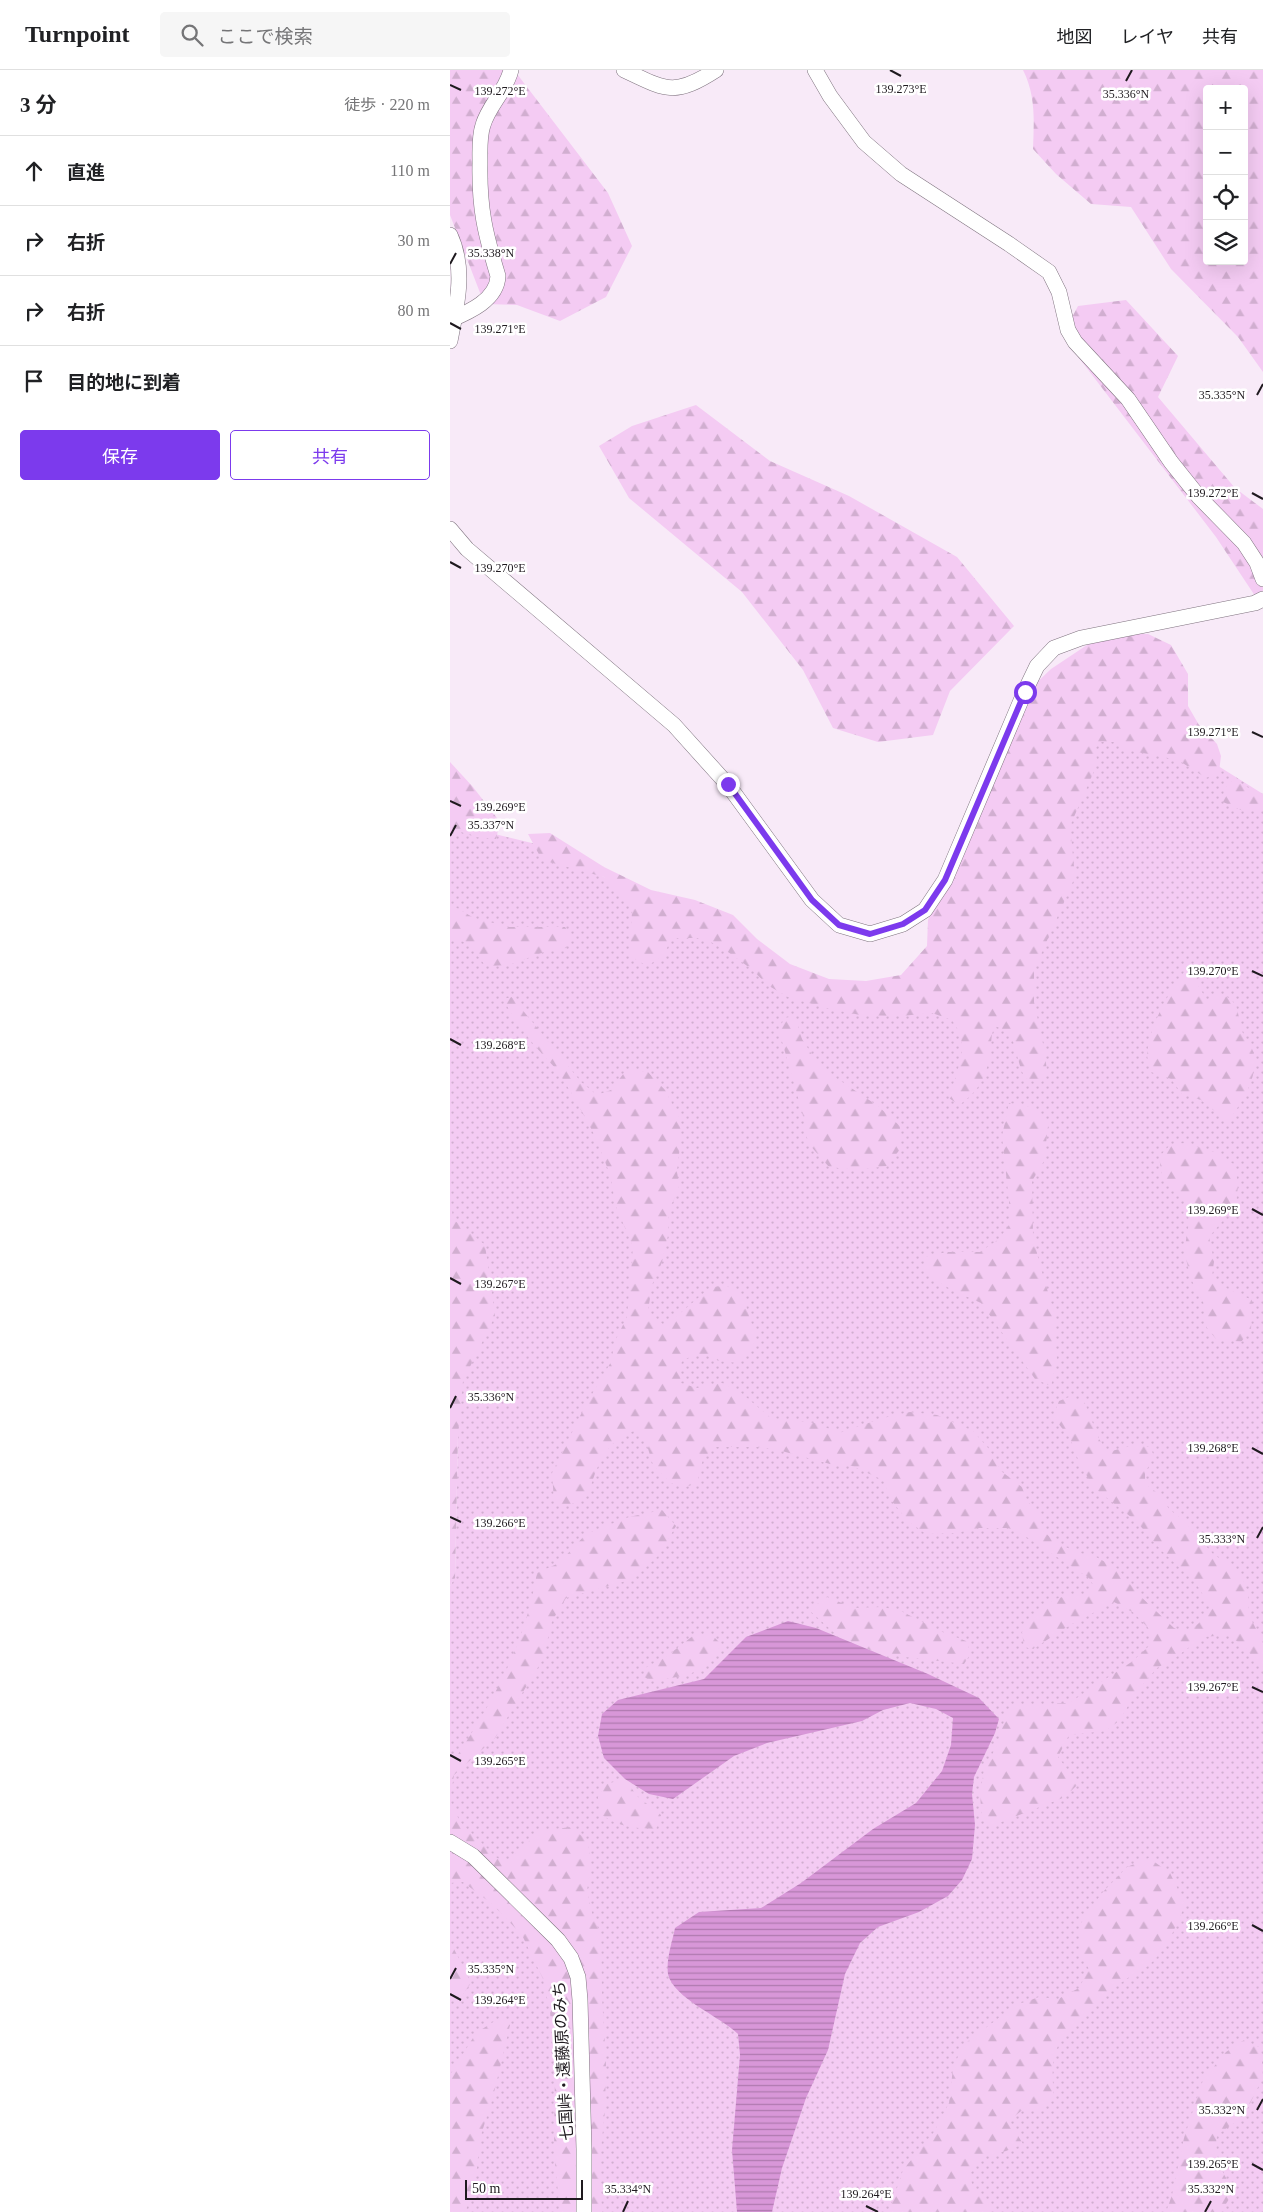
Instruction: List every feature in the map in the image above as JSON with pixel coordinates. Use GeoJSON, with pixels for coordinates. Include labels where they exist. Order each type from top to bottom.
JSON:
{"type":"FeatureCollection","features":[{"type":"Feature","properties":{"kind":"street"},"geometry":{"type":"LineString","coordinates":[[452,319],[472,309],[490,296],[498,284],[498,276],[483,226],[480,204],[480,138],[483,123],[502,92],[511,70]]}},
{"type":"Feature","properties":{"kind":"street"},"geometry":{"type":"LineString","coordinates":[[624,70],[656,86],[673,89],[689,86],[716,70]]}},
{"type":"Feature","properties":{"kind":"street"},"geometry":{"type":"LineString","coordinates":[[815,70],[830,96],[864,142],[901,174],[1049,272],[1059,292],[1068,330],[1075,342],[1128,399],[1171,462],[1199,496],[1244,543],[1257,563],[1263,579]]}},
{"type":"Feature","properties":{"kind":"street"},"geometry":{"type":"LineString","coordinates":[[450,235],[458,251],[460,282],[452,319],[450,340]]}},
{"type":"Feature","properties":{"kind":"street"},"geometry":{"type":"LineString","coordinates":[[450,529],[468,549],[674,725],[728,784],[812,900],[839,925],[870,934],[903,924],[925,910],[936,896],[949,871],[1037,666],[1054,648],[1081,638],[1255,603],[1263,599]]}},
{"type":"Feature","properties":{"kind":"street","name":"七国峠・遠藤原のみち"},"geometry":{"type":"LineString","coordinates":[[450,1842],[473,1856],[558,1940],[571,1958],[578,1977],[584,2150],[584,2212]]}},
{"type":"Feature","properties":{"kind":"green space"},"geometry":{"type":"Polygon","coordinates":[[[450,70],[514,70],[608,193],[632,246],[606,297],[560,321],[517,305],[484,303],[450,215],[450,70]]]}},
{"type":"Feature","properties":{"kind":"green space"},"geometry":{"type":"Polygon","coordinates":[[[1023,70],[1263,70],[1263,372],[1238,337],[1171,269],[1131,207],[1091,204],[1056,174],[1033,149],[1034,128],[1030,89],[1023,70]]]}},
{"type":"Feature","properties":{"kind":"green space"},"geometry":{"type":"Polygon","coordinates":[[[1126,300],[1178,356],[1158,397],[1235,488],[1263,509],[1263,608],[1216,537],[1073,350],[1069,323],[1078,306],[1126,300]]]}},
{"type":"Feature","properties":{"kind":"green space"},"geometry":{"type":"Polygon","coordinates":[[[696,405],[770,461],[849,496],[957,557],[1014,626],[950,691],[933,735],[878,742],[833,728],[803,670],[742,592],[629,498],[599,446],[632,426],[696,405]]]}},
{"type":"Feature","properties":{"kind":"green space"},"geometry":{"type":"Polygon","coordinates":[[[1121,634],[1148,634],[1171,645],[1188,674],[1188,706],[1199,725],[1217,744],[1221,756],[1219,772],[1206,778],[1178,760],[1127,750],[1114,742],[1101,742],[1094,750],[1098,762],[1070,826],[1075,877],[1034,970],[1034,1002],[1045,1053],[1047,1073],[1040,1084],[1025,1078],[1009,1032],[995,1026],[984,1077],[977,1089],[959,1105],[949,1098],[962,1056],[961,1035],[952,1020],[932,1013],[901,1016],[860,1015],[788,997],[769,986],[750,968],[728,952],[704,938],[672,938],[663,956],[647,966],[630,956],[632,907],[604,877],[542,860],[528,834],[550,833],[604,867],[651,890],[695,900],[733,915],[757,939],[790,964],[829,979],[866,981],[901,975],[927,946],[928,920],[1029,690],[1051,669],[1093,641],[1121,634]]]}},
{"type":"Feature","properties":{"kind":"green space"},"geometry":{"type":"Polygon","coordinates":[[[1054,682],[1183,744],[1263,794],[1263,2212],[450,2212],[450,1586],[455,1577],[458,1434],[450,1423],[450,823],[536,844],[672,910],[783,977],[912,988],[1054,682]]]}},
{"type":"Feature","properties":{"kind":"green space"},"geometry":{"type":"Polygon","coordinates":[[[450,762],[473,787],[500,822],[496,839],[475,837],[450,828],[450,762]]]}},
{"type":"Feature","properties":{"kind":"green space"},"geometry":{"type":"Polygon","coordinates":[[[1233,780],[1263,795],[1263,810],[1243,811],[1223,802],[1224,789],[1233,780]]]}},
{"type":"Feature","properties":{"kind":"green space"},"geometry":{"type":"Polygon","coordinates":[[[450,904],[474,918],[509,927],[565,927],[572,938],[566,948],[547,951],[509,965],[486,966],[466,943],[455,940],[450,942],[450,904]]]}},
{"type":"Feature","properties":{"kind":"green space"},"geometry":{"type":"Polygon","coordinates":[[[1187,968],[1207,1000],[1221,994],[1232,1001],[1237,1009],[1242,1031],[1253,1052],[1255,1064],[1251,1082],[1243,1099],[1228,1122],[1201,1100],[1182,1094],[1171,1079],[1151,1072],[1147,1058],[1152,1030],[1167,997],[1187,968]]]}},
{"type":"Feature","properties":{"kind":"green space"},"geometry":{"type":"Polygon","coordinates":[[[512,997],[581,1082],[597,1095],[611,1090],[627,1069],[648,1072],[665,1090],[680,1119],[681,1139],[677,1170],[679,1189],[669,1210],[668,1235],[662,1262],[652,1285],[648,1311],[665,1326],[711,1287],[727,1286],[743,1296],[756,1338],[750,1353],[738,1363],[719,1361],[703,1354],[684,1359],[679,1366],[681,1383],[697,1388],[722,1383],[740,1392],[771,1418],[815,1423],[839,1433],[883,1418],[910,1412],[937,1415],[973,1431],[989,1449],[1001,1471],[1022,1487],[1027,1501],[1040,1513],[1041,1529],[1058,1544],[1096,1557],[1118,1569],[1138,1594],[1174,1628],[1188,1632],[1199,1623],[1210,1607],[1196,1583],[1162,1551],[1136,1521],[1093,1487],[1079,1462],[1070,1438],[1053,1417],[1059,1401],[1069,1397],[1084,1401],[1099,1439],[1108,1452],[1134,1445],[1150,1447],[1154,1456],[1145,1473],[1145,1484],[1159,1494],[1169,1509],[1184,1521],[1213,1554],[1240,1572],[1248,1593],[1249,1615],[1263,1643],[1263,1671],[1245,1647],[1228,1635],[1203,1637],[1157,1668],[1137,1691],[1119,1721],[1105,1731],[1069,1735],[1058,1757],[1078,1784],[1065,1797],[991,1826],[982,1820],[980,1794],[984,1770],[997,1745],[1006,1715],[1016,1705],[1069,1703],[1133,1661],[1150,1645],[1151,1631],[1134,1613],[1114,1602],[1070,1625],[1033,1649],[1024,1647],[1022,1632],[1035,1615],[1046,1605],[1059,1598],[1085,1594],[1091,1591],[1095,1588],[1089,1578],[1025,1536],[1008,1528],[979,1528],[955,1533],[926,1534],[908,1521],[891,1500],[883,1480],[852,1466],[830,1464],[778,1450],[758,1447],[714,1447],[703,1459],[697,1483],[683,1488],[671,1483],[653,1465],[646,1442],[636,1430],[616,1441],[603,1456],[587,1496],[568,1506],[554,1501],[552,1473],[585,1406],[611,1362],[615,1341],[627,1317],[633,1247],[615,1204],[611,1177],[595,1136],[557,1070],[534,1045],[503,999],[512,997]]]}},
{"type":"Feature","properties":{"kind":"green space"},"geometry":{"type":"Polygon","coordinates":[[[795,1016],[802,1039],[820,1067],[878,1106],[900,1126],[901,1148],[887,1166],[858,1170],[829,1167],[808,1143],[802,1111],[779,1031],[784,1018],[795,1016]]]}},
{"type":"Feature","properties":{"kind":"green space"},"geometry":{"type":"Polygon","coordinates":[[[1009,1103],[1032,1107],[1048,1126],[1044,1161],[1032,1181],[1033,1235],[1056,1319],[1057,1359],[1051,1386],[1035,1379],[981,1303],[952,1290],[926,1274],[924,1257],[947,1252],[980,1252],[999,1239],[1009,1225],[1009,1201],[1002,1136],[1009,1103]]]}},
{"type":"Feature","properties":{"kind":"green space"},"geometry":{"type":"Polygon","coordinates":[[[1187,1143],[1214,1152],[1235,1165],[1238,1185],[1236,1205],[1209,1237],[1214,1261],[1212,1277],[1228,1289],[1252,1300],[1251,1330],[1241,1342],[1216,1339],[1207,1328],[1204,1304],[1192,1281],[1184,1252],[1189,1223],[1188,1203],[1162,1176],[1159,1157],[1171,1144],[1187,1143]]]}},
{"type":"Feature","properties":{"kind":"green space"},"geometry":{"type":"Polygon","coordinates":[[[450,1194],[453,1219],[485,1245],[495,1316],[463,1381],[458,1434],[455,1578],[450,1586],[450,1194]]]}},
{"type":"Feature","properties":{"kind":"green space"},"geometry":{"type":"Polygon","coordinates":[[[662,1510],[676,1526],[659,1555],[633,1579],[566,1598],[552,1621],[543,1659],[495,1738],[454,1775],[450,1799],[450,1760],[457,1756],[471,1734],[507,1669],[525,1623],[537,1573],[559,1563],[586,1534],[629,1517],[662,1510]]]}},
{"type":"Feature","properties":{"kind":"green space"},"geometry":{"type":"Polygon","coordinates":[[[827,1597],[854,1608],[882,1607],[901,1611],[940,1631],[966,1641],[971,1653],[964,1664],[880,1654],[840,1638],[809,1610],[827,1597]]]}},
{"type":"Feature","properties":{"kind":"green space"},"geometry":{"type":"Polygon","coordinates":[[[711,1634],[721,1644],[712,1659],[695,1672],[660,1680],[651,1680],[644,1677],[645,1668],[667,1656],[694,1635],[711,1634]]]}},
{"type":"Feature","properties":{"kind":"green space"},"geometry":{"type":"Polygon","coordinates":[[[625,1779],[637,1796],[661,1815],[656,1829],[626,1826],[600,1814],[598,1797],[606,1784],[625,1779]]]}},
{"type":"Feature","properties":{"kind":"green space"},"geometry":{"type":"Polygon","coordinates":[[[450,1800],[460,1822],[497,1858],[504,1861],[509,1860],[540,1831],[571,1827],[588,1841],[591,1866],[587,1890],[592,1913],[601,1936],[606,2060],[605,2111],[599,2166],[602,2212],[560,2212],[554,2153],[555,2068],[550,2012],[543,1979],[522,1935],[492,1904],[463,1882],[450,1883],[450,1800]]]}},
{"type":"Feature","properties":{"kind":"green space"},"geometry":{"type":"Polygon","coordinates":[[[1149,1858],[1170,1873],[1185,1904],[1175,1927],[1162,1951],[1151,1963],[1109,1992],[1063,2038],[1055,2052],[1053,2072],[1054,2099],[1042,2110],[1021,2111],[1009,2121],[1023,2144],[983,2157],[969,2175],[975,2192],[991,2205],[989,2212],[889,2212],[903,2170],[934,2132],[949,2103],[953,2068],[963,2045],[1016,2005],[1039,1997],[1058,1999],[1079,1988],[1089,1969],[1080,1953],[1081,1923],[1102,1893],[1127,1867],[1149,1858]]]}},
{"type":"Feature","properties":{"kind":"green space"},"geometry":{"type":"Polygon","coordinates":[[[450,1941],[471,1983],[461,1997],[450,1994],[450,1941]]]}},
{"type":"Feature","properties":{"kind":"green space"},"geometry":{"type":"Polygon","coordinates":[[[501,2017],[510,2025],[493,2097],[480,2138],[475,2187],[465,2212],[450,2212],[450,2075],[476,2033],[501,2017]]]}},
{"type":"Feature","properties":{"kind":"green space"},"geometry":{"type":"Polygon","coordinates":[[[1244,2040],[1261,2048],[1263,2077],[1244,2116],[1217,2135],[1216,2144],[1220,2165],[1234,2191],[1221,2212],[1166,2212],[1172,2195],[1184,2138],[1203,2080],[1226,2052],[1244,2040]]]}},
{"type":"Feature","properties":{"kind":"shaded area"},"geometry":{"type":"Polygon","coordinates":[[[788,1621],[816,1628],[928,1674],[979,1698],[999,1719],[995,1733],[974,1777],[972,1794],[975,1825],[972,1859],[962,1880],[948,1896],[919,1912],[878,1927],[860,1943],[845,1974],[828,2050],[806,2098],[782,2168],[772,2212],[737,2212],[732,2150],[740,2055],[738,2034],[688,1999],[672,1983],[668,1974],[668,1963],[675,1928],[699,1912],[761,1908],[801,1883],[873,1829],[916,1803],[942,1771],[951,1745],[953,1718],[936,1709],[910,1703],[883,1710],[862,1721],[767,1743],[734,1756],[673,1799],[649,1794],[625,1779],[604,1758],[598,1736],[602,1714],[618,1700],[704,1679],[746,1637],[788,1621]]]}},
{"type":"Feature","properties":{"kind":"route"},"geometry":{"type":"LineString","coordinates":[[728,784],[775,852],[812,900],[839,925],[870,934],[903,924],[925,910],[945,880],[1025,692]]}}]}
